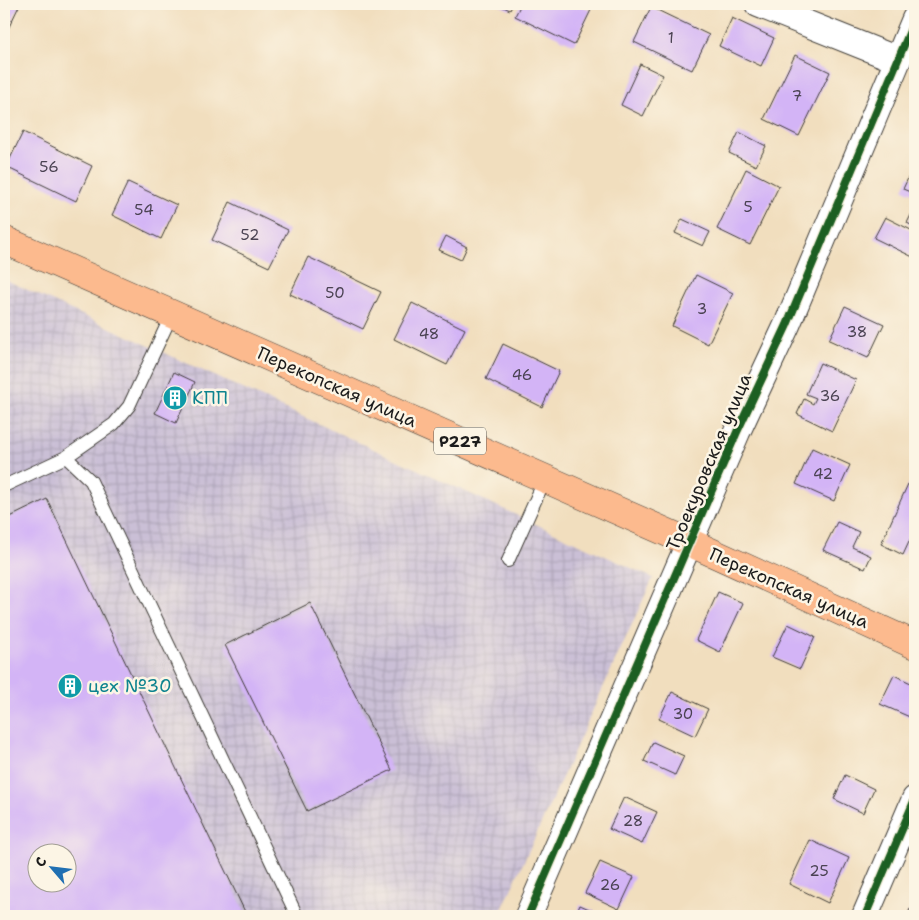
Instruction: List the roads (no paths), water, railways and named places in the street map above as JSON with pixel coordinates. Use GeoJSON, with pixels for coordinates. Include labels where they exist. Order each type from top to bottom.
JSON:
{"type":"FeatureCollection","features":[{"type":"Feature","properties":{"kind":"main road","name":"Перекопская улица"},"geometry":{"type":"LineString","coordinates":[[4,240],[691,543],[915,645]]}},
{"type":"Feature","properties":{"kind":"street"},"geometry":{"type":"LineString","coordinates":[[758,4],[898,60]]}},
{"type":"Feature","properties":{"kind":"street","name":"Троекуровская улица"},"geometry":{"type":"LineString","coordinates":[[528,916],[691,543],[737,432],[787,324],[915,19]]}},
{"type":"Feature","properties":{"kind":"street"},"geometry":{"type":"LineString","coordinates":[[865,916],[915,799]]}},
{"type":"Feature","properties":{"kind":"lane"},"geometry":{"type":"LineString","coordinates":[[4,486],[66,457],[114,424],[129,406],[172,314]]}},
{"type":"Feature","properties":{"kind":"lane"},"geometry":{"type":"LineString","coordinates":[[66,457],[91,481],[297,916]]}},
{"type":"Feature","properties":{"kind":"lane"},"geometry":{"type":"LineString","coordinates":[[508,561],[545,479]]}},
{"type":"Feature","properties":{"kind":"place","name":"КПП"},"geometry":{"type":"Point","coordinates":[175,398]}},
{"type":"Feature","properties":{"kind":"place","name":"цех №30"},"geometry":{"type":"Point","coordinates":[70,686]}}]}
